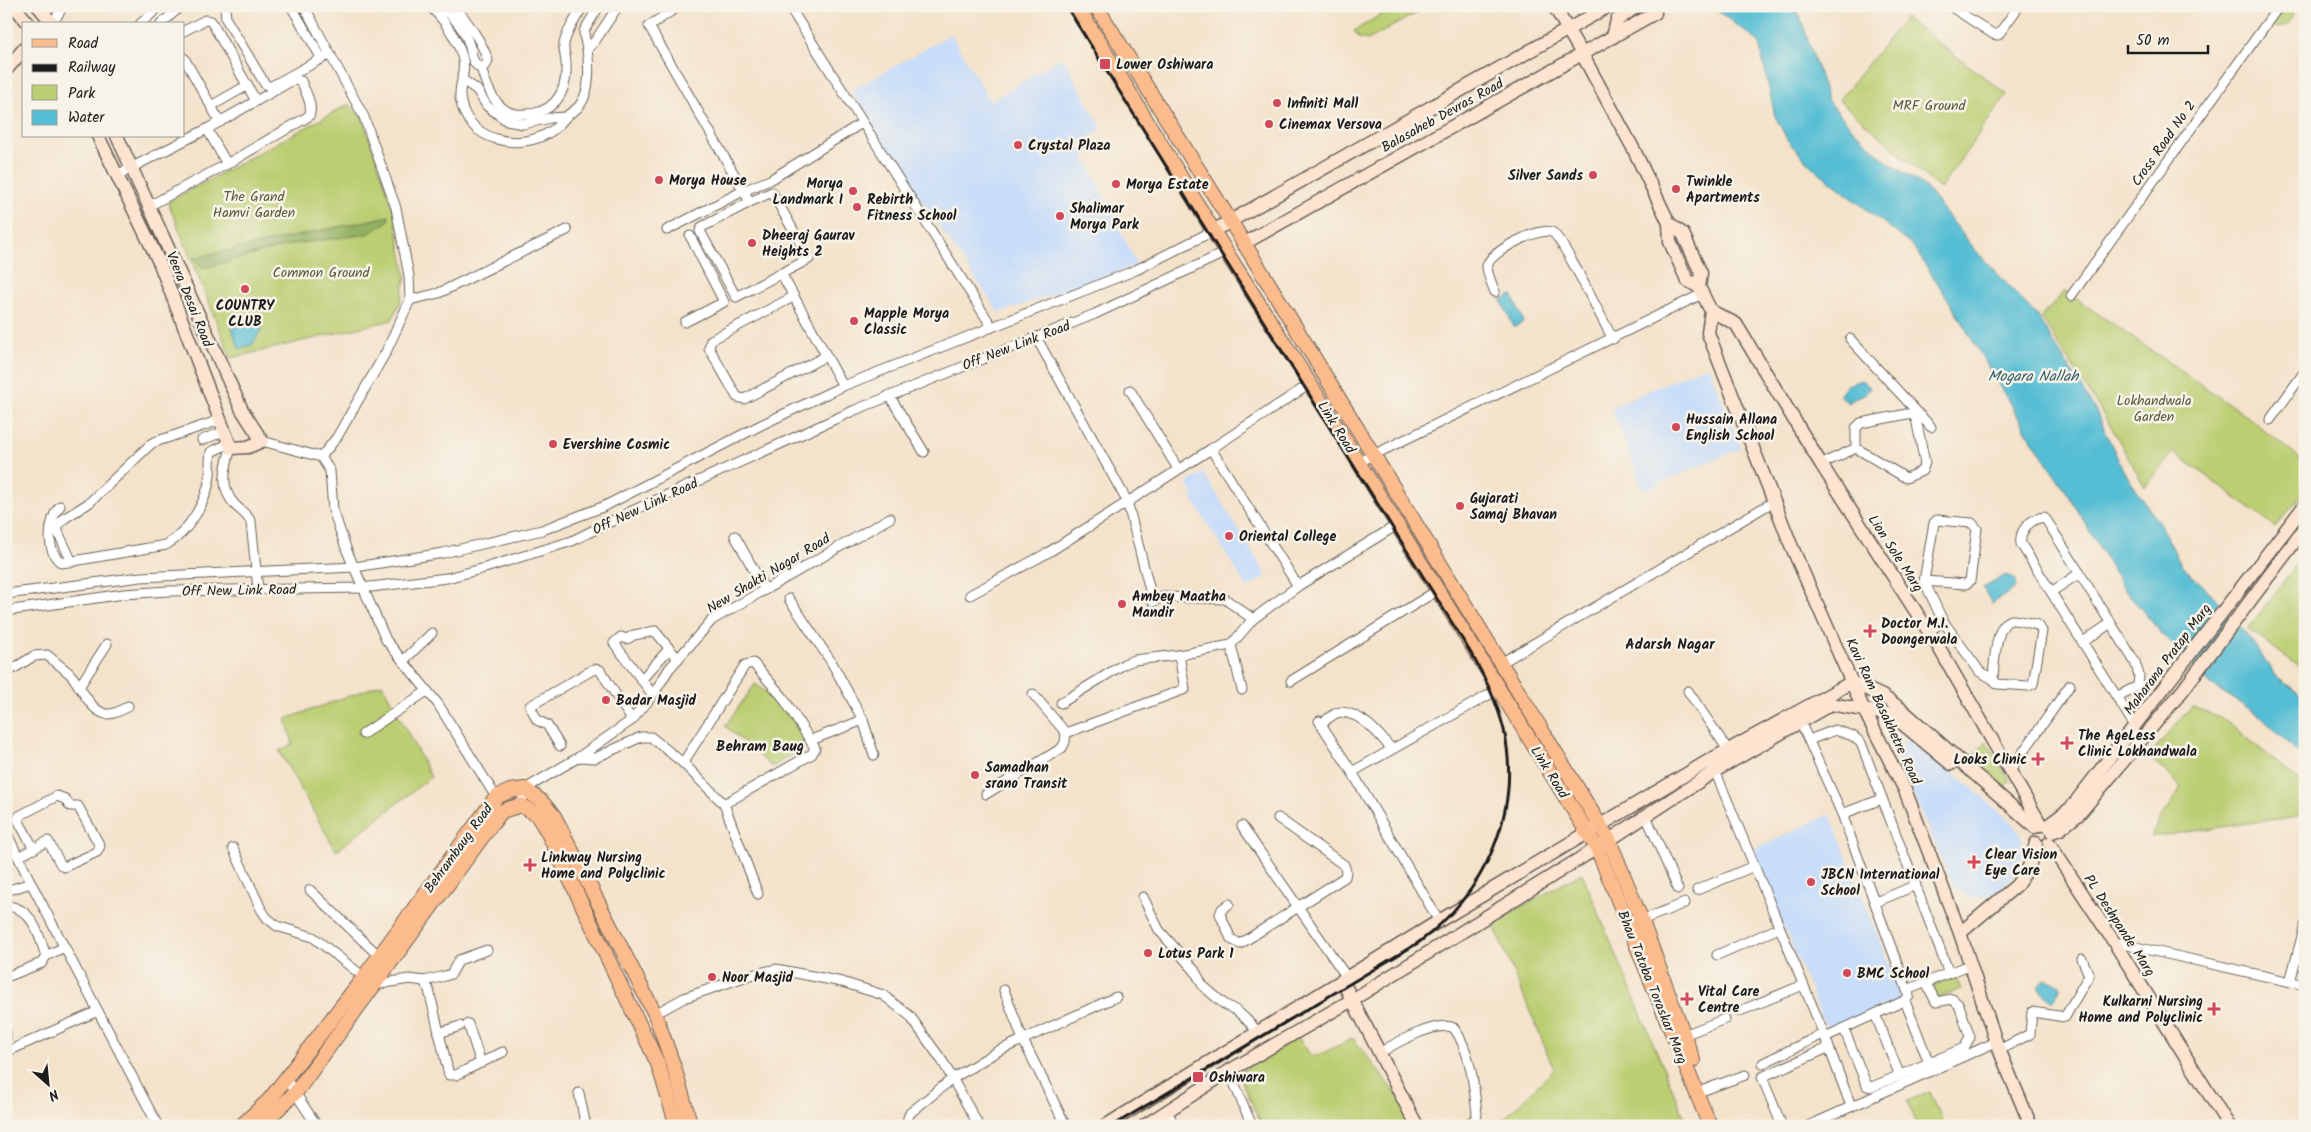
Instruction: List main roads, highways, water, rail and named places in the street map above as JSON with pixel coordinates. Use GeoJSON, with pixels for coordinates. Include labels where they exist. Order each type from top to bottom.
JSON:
{"type":"FeatureCollection","features":[{"type":"Feature","properties":{"kind":"main road"},"geometry":{"type":"LineString","coordinates":[[14,6],[27,22]]}},
{"type":"Feature","properties":{"kind":"main road","name":"Link Road"},"geometry":{"type":"LineString","coordinates":[[1077,6],[1213,231],[1359,462],[1507,702],[1594,829],[1609,840],[1642,920]]}},
{"type":"Feature","properties":{"kind":"main road","name":"Link Road"},"geometry":{"type":"LineString","coordinates":[[1096,6],[1501,662],[1594,829],[1597,848]]}},
{"type":"Feature","properties":{"kind":"main road"},"geometry":{"type":"LineString","coordinates":[[1554,6],[1633,148],[1669,223],[1683,234],[1700,273],[1701,290],[1711,311]]}},
{"type":"Feature","properties":{"kind":"main road","name":"Balasaheb Devras Road"},"geometry":{"type":"LineString","coordinates":[[1213,231],[1609,6]]}},
{"type":"Feature","properties":{"kind":"main road"},"geometry":{"type":"LineString","coordinates":[[1613,37],[1617,20],[1637,6]]}},
{"type":"Feature","properties":{"kind":"main road","name":"Balasaheb Devras Road"},"geometry":{"type":"LineString","coordinates":[[1243,244],[1655,13]]}},
{"type":"Feature","properties":{"kind":"main road"},"geometry":{"type":"LineString","coordinates":[[6,70],[22,52]]}},
{"type":"Feature","properties":{"kind":"main road","name":"Veera Desai Road"},"geometry":{"type":"LineString","coordinates":[[99,138],[160,264],[231,446],[255,445],[262,441],[242,410],[118,138]]}},
{"type":"Feature","properties":{"kind":"main road","name":"Off New Link Road"},"geometry":{"type":"LineString","coordinates":[[1226,252],[1243,244]]}},
{"type":"Feature","properties":{"kind":"main road","name":"Lion Sole Marg"},"geometry":{"type":"LineString","coordinates":[[1711,311],[1736,324],[1821,464],[1928,632],[2010,771],[2042,832]]}},
{"type":"Feature","properties":{"kind":"main road","name":"Kavi Ram Basakhetre Road"},"geometry":{"type":"LineString","coordinates":[[1711,311],[1708,333],[1773,502],[1863,708],[1905,790],[1960,932],[1969,965],[1997,1046],[2031,1126]]}},
{"type":"Feature","properties":{"kind":"main road","name":"Maharana Pratap Marg"},"geometry":{"type":"LineString","coordinates":[[2042,832],[2071,808],[2305,505]]}},
{"type":"Feature","properties":{"kind":"main road","name":"Maharana Pratap Marg"},"geometry":{"type":"LineString","coordinates":[[2042,832],[2060,829],[2079,814],[2183,690],[2305,528]]}},
{"type":"Feature","properties":{"kind":"main road"},"geometry":{"type":"LineString","coordinates":[[1105,1126],[1439,921],[1594,829],[1798,717],[1852,682],[1882,696],[1900,709],[2042,832]]}},
{"type":"Feature","properties":{"kind":"main road"},"geometry":{"type":"LineString","coordinates":[[1507,702],[1520,694]]}},
{"type":"Feature","properties":{"kind":"main road"},"geometry":{"type":"LineString","coordinates":[[1144,1126],[1229,1071],[1352,1000],[1597,848],[1646,816],[1712,765],[1728,750],[1798,717],[1831,704],[1863,708],[1892,715],[2042,832]]}},
{"type":"Feature","properties":{"kind":"main road","name":"Behrambaug Road"},"geometry":{"type":"LineString","coordinates":[[260,1126],[296,1092],[369,981],[379,956],[496,797],[510,791],[525,789],[541,801],[554,816],[655,1014],[692,1126]]}},
{"type":"Feature","properties":{"kind":"main road","name":"Behrambaug Road"},"geometry":{"type":"LineString","coordinates":[[241,1126],[270,1099],[369,981],[502,811],[521,805],[537,815],[547,831],[658,1064],[677,1126]]}},
{"type":"Feature","properties":{"kind":"main road"},"geometry":{"type":"LineString","coordinates":[[1960,932],[2017,885],[2029,867],[2042,832]]}},
{"type":"Feature","properties":{"kind":"main road","name":"PL Deshpande Marg"},"geometry":{"type":"LineString","coordinates":[[2042,832],[2114,942],[2229,1126]]}},
{"type":"Feature","properties":{"kind":"main road","name":"Bhau Tatoba Toraskar Marg"},"geometry":{"type":"LineString","coordinates":[[1597,848],[1710,1126]]}},
{"type":"Feature","properties":{"kind":"main road","name":"Bhau Tatoba Toraskar Marg"},"geometry":{"type":"LineString","coordinates":[[1642,920],[1704,1090],[1720,1126]]}},
{"type":"Feature","properties":{"kind":"main road"},"geometry":{"type":"LineString","coordinates":[[1345,980],[1352,1000],[1418,1125]]}},
{"type":"Feature","properties":{"kind":"water","name":"Mogara Nallah"},"geometry":{"type":"Polygon","coordinates":[[[1711,6],[1790,6],[1800,16],[1828,101],[1884,159],[1925,187],[1977,252],[2037,316],[2096,411],[2123,470],[2162,528],[2182,566],[2209,591],[2249,637],[2276,677],[2305,697],[2305,759],[2258,714],[2211,685],[2162,634],[2122,586],[2071,499],[2027,432],[1946,296],[1912,245],[1811,166],[1788,141],[1775,116],[1759,42],[1711,6]]]}},
{"type":"Feature","properties":{"kind":"water"},"geometry":{"type":"Polygon","coordinates":[[[1512,295],[1524,322],[1514,327],[1501,300],[1512,295]]]}},
{"type":"Feature","properties":{"kind":"water"},"geometry":{"type":"Polygon","coordinates":[[[259,320],[262,329],[252,345],[239,349],[232,328],[259,320]]]}},
{"type":"Feature","properties":{"kind":"water"},"geometry":{"type":"Polygon","coordinates":[[[1861,380],[1870,387],[1866,392],[1849,403],[1839,396],[1847,385],[1861,380]]]}},
{"type":"Feature","properties":{"kind":"water"},"geometry":{"type":"Polygon","coordinates":[[[2006,575],[2014,578],[2016,581],[2015,588],[1992,604],[1983,588],[2006,575]]]}},
{"type":"Feature","properties":{"kind":"water"},"geometry":{"type":"Polygon","coordinates":[[[2045,979],[2059,984],[2061,988],[2053,1000],[2048,999],[2039,986],[2045,979]]]}},
{"type":"Feature","properties":{"kind":"railway"},"geometry":{"type":"LineString","coordinates":[[1066,6],[1475,659],[1490,688],[1498,709],[1504,730],[1508,761],[1508,792],[1502,821],[1493,849],[1479,876],[1442,923],[1418,943],[1112,1126]]}},
{"type":"Feature","properties":{"kind":"place","name":"Lower Oshiwara"},"geometry":{"type":"Point","coordinates":[1105,64]}},
{"type":"Feature","properties":{"kind":"place","name":"Infiniti Mall"},"geometry":{"type":"Point","coordinates":[1277,103]}},
{"type":"Feature","properties":{"kind":"place","name":"Cinemax Versova"},"geometry":{"type":"Point","coordinates":[1269,124]}},
{"type":"Feature","properties":{"kind":"place","name":"Crystal Plaza"},"geometry":{"type":"Point","coordinates":[1018,145]}},
{"type":"Feature","properties":{"kind":"place","name":"Silver Sands"},"geometry":{"type":"Point","coordinates":[1593,175]}},
{"type":"Feature","properties":{"kind":"place","name":"Morya House"},"geometry":{"type":"Point","coordinates":[659,180]}},
{"type":"Feature","properties":{"kind":"place","name":"Morya Estate"},"geometry":{"type":"Point","coordinates":[1116,184]}},
{"type":"Feature","properties":{"kind":"place","name":"Twinkle Apartments"},"geometry":{"type":"Point","coordinates":[1676,189]}},
{"type":"Feature","properties":{"kind":"place","name":"Morya Landmark I"},"geometry":{"type":"Point","coordinates":[853,191]}},
{"type":"Feature","properties":{"kind":"place","name":"Rebirth Fitness School"},"geometry":{"type":"Point","coordinates":[857,207]}},
{"type":"Feature","properties":{"kind":"place","name":"Shalimar Morya Park"},"geometry":{"type":"Point","coordinates":[1060,216]}},
{"type":"Feature","properties":{"kind":"place","name":"Dheeraj Gaurav Heights 2"},"geometry":{"type":"Point","coordinates":[752,243]}},
{"type":"Feature","properties":{"kind":"place","name":"COUNTRY CLUB"},"geometry":{"type":"Point","coordinates":[245,289]}},
{"type":"Feature","properties":{"kind":"place","name":"Mapple Morya Classic"},"geometry":{"type":"Point","coordinates":[854,321]}},
{"type":"Feature","properties":{"kind":"place","name":"Hussain Allana English School"},"geometry":{"type":"Point","coordinates":[1676,427]}},
{"type":"Feature","properties":{"kind":"place","name":"Evershine Cosmic"},"geometry":{"type":"Point","coordinates":[553,444]}},
{"type":"Feature","properties":{"kind":"place","name":"Gujarati Samaj Bhavan"},"geometry":{"type":"Point","coordinates":[1460,506]}},
{"type":"Feature","properties":{"kind":"place","name":"Oriental College"},"geometry":{"type":"Point","coordinates":[1229,536]}},
{"type":"Feature","properties":{"kind":"place","name":"Ambey Maatha Mandir"},"geometry":{"type":"Point","coordinates":[1122,604]}},
{"type":"Feature","properties":{"kind":"place","name":"Doctor M.I. Doongerwala"},"geometry":{"type":"Point","coordinates":[1870,631]}},
{"type":"Feature","properties":{"kind":"place","name":"Badar Masjid"},"geometry":{"type":"Point","coordinates":[606,700]}},
{"type":"Feature","properties":{"kind":"place","name":"The AgeLess Clinic Lokhandwala"},"geometry":{"type":"Point","coordinates":[2067,743]}},
{"type":"Feature","properties":{"kind":"place","name":"Looks Clinic"},"geometry":{"type":"Point","coordinates":[2038,759]}},
{"type":"Feature","properties":{"kind":"place","name":"Samadhan srano Transit"},"geometry":{"type":"Point","coordinates":[975,775]}},
{"type":"Feature","properties":{"kind":"place","name":"Clear Vision Eye Care"},"geometry":{"type":"Point","coordinates":[1974,862]}},
{"type":"Feature","properties":{"kind":"place","name":"Linkway Nursing Home and Polyclinic"},"geometry":{"type":"Point","coordinates":[530,865]}},
{"type":"Feature","properties":{"kind":"place","name":"JBCN International School"},"geometry":{"type":"Point","coordinates":[1811,882]}},
{"type":"Feature","properties":{"kind":"place","name":"Lotus Park 1"},"geometry":{"type":"Point","coordinates":[1148,953]}},
{"type":"Feature","properties":{"kind":"place","name":"BMC School"},"geometry":{"type":"Point","coordinates":[1847,973]}},
{"type":"Feature","properties":{"kind":"place","name":"Noor Masjid"},"geometry":{"type":"Point","coordinates":[712,977]}},
{"type":"Feature","properties":{"kind":"place","name":"Vital Care Centre"},"geometry":{"type":"Point","coordinates":[1687,999]}},
{"type":"Feature","properties":{"kind":"place","name":"Kulkarni Nursing Home and Polyclinic"},"geometry":{"type":"Point","coordinates":[2214,1009]}},
{"type":"Feature","properties":{"kind":"place","name":"Oshiwara"},"geometry":{"type":"Point","coordinates":[1198,1077]}},
{"type":"Feature","properties":{"kind":"district","name":"Adarsh Nagar"},"geometry":{"type":"Point","coordinates":[1670,644]}},
{"type":"Feature","properties":{"kind":"district","name":"Behram Baug"},"geometry":{"type":"Point","coordinates":[760,746]}},
{"type":"Feature","properties":{"kind":"park label","name":"MRF Ground"},"geometry":{"type":"Point","coordinates":[1929,105]}},
{"type":"Feature","properties":{"kind":"park label","name":"The Grand Hamvi Garden"},"geometry":{"type":"Point","coordinates":[254,204]}},
{"type":"Feature","properties":{"kind":"park label","name":"Common Ground"},"geometry":{"type":"Point","coordinates":[321,272]}},
{"type":"Feature","properties":{"kind":"park label","name":"Lokhandwala Garden"},"geometry":{"type":"Point","coordinates":[2154,408]}}]}
